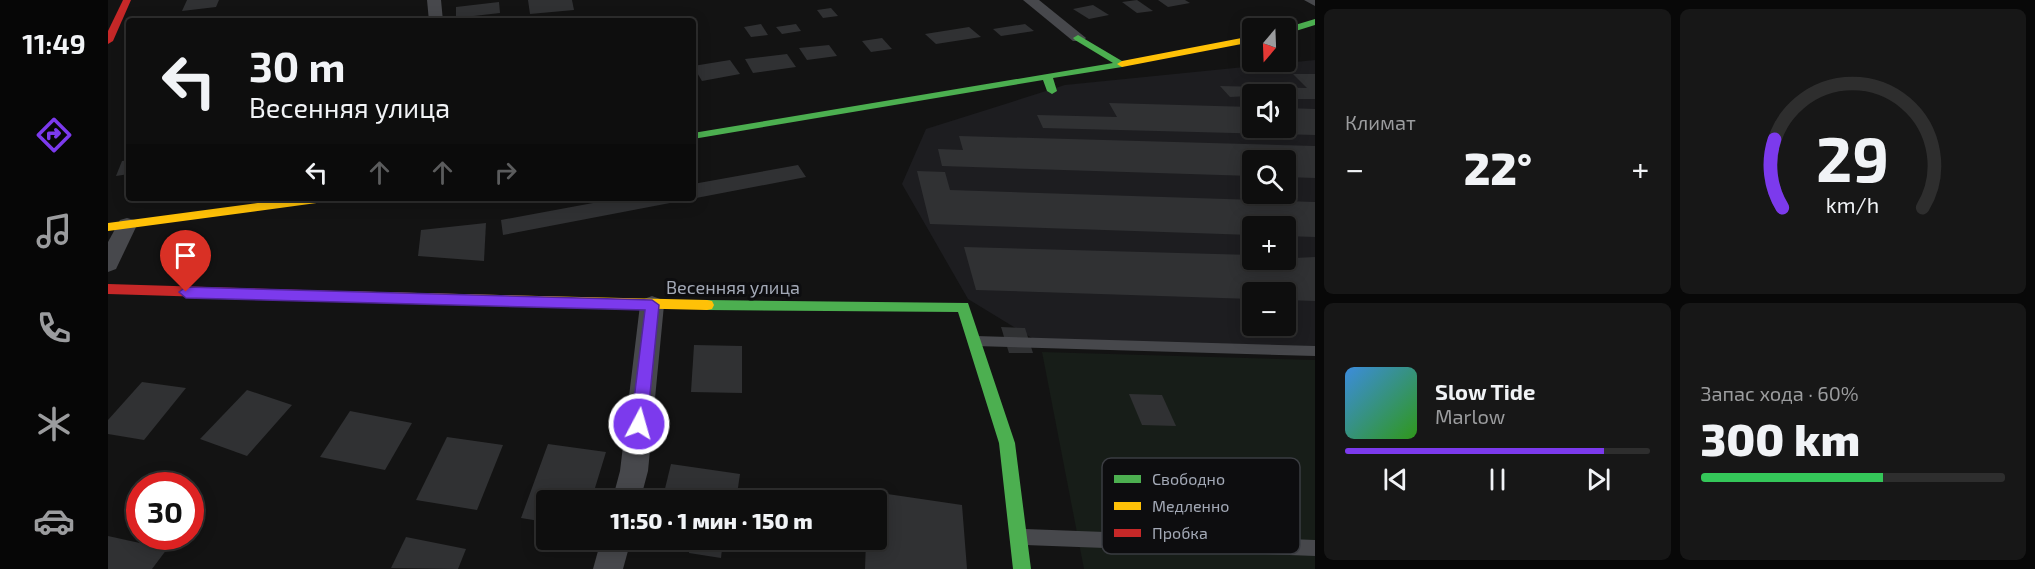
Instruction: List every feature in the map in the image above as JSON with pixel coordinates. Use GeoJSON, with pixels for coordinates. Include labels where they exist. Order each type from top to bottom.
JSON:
{"type":"FeatureCollection","features":[{"type":"Feature","properties":{"kind":"street"},"geometry":{"type":"LineString","coordinates":[[108,41],[128,0]]}},
{"type":"Feature","properties":{"kind":"street"},"geometry":{"type":"LineString","coordinates":[[434,0],[436,18]]}},
{"type":"Feature","properties":{"kind":"street"},"geometry":{"type":"LineString","coordinates":[[1030,0],[1078,38],[1122,64]]}},
{"type":"Feature","properties":{"kind":"street"},"geometry":{"type":"LineString","coordinates":[[1311,0],[1315,2]]}},
{"type":"Feature","properties":{"kind":"street"},"geometry":{"type":"LineString","coordinates":[[1296,28],[1315,22]]}},
{"type":"Feature","properties":{"kind":"street"},"geometry":{"type":"LineString","coordinates":[[696,135],[1122,64],[1242,41]]}},
{"type":"Feature","properties":{"kind":"street"},"geometry":{"type":"LineString","coordinates":[[1047,76],[1052,91]]}},
{"type":"Feature","properties":{"kind":"street"},"geometry":{"type":"LineString","coordinates":[[108,264],[117,226],[302,201]]}},
{"type":"Feature","properties":{"kind":"street","name":"Весенняя улица"},"geometry":{"type":"LineString","coordinates":[[108,289],[652,305],[963,308],[974,341]]}},
{"type":"Feature","properties":{"kind":"street"},"geometry":{"type":"LineString","coordinates":[[629,490],[634,471],[652,305]]}},
{"type":"Feature","properties":{"kind":"street"},"geometry":{"type":"LineString","coordinates":[[974,341],[1006,443],[1022,569]]}},
{"type":"Feature","properties":{"kind":"street"},"geometry":{"type":"LineString","coordinates":[[608,569],[613,550]]}},
{"type":"Feature","properties":{"kind":"lane"},"geometry":{"type":"LineString","coordinates":[[974,341],[1315,351]]}},
{"type":"Feature","properties":{"kind":"lane"},"geometry":{"type":"LineString","coordinates":[[1018,537],[1102,540]]}},
{"type":"Feature","properties":{"kind":"lane"},"geometry":{"type":"LineString","coordinates":[[1300,547],[1315,548]]}},
{"type":"Feature","properties":{"kind":"shaded area"},"geometry":{"type":"Polygon","coordinates":[[[1315,60],[1315,350],[1037,341],[968,299],[902,184],[926,129],[1065,85],[1242,67],[1242,72],[1296,72],[1296,62],[1315,60]]]}},
{"type":"Feature","properties":{"kind":"shaded area"},"geometry":{"type":"Polygon","coordinates":[[[1042,352],[1315,360],[1315,569],[1084,569],[1042,352]]]}},
{"type":"Feature","properties":{"kind":"building"},"geometry":{"type":"Polygon","coordinates":[[[187,0],[219,0],[216,7],[182,11],[187,0]]]}},
{"type":"Feature","properties":{"kind":"building"},"geometry":{"type":"Polygon","coordinates":[[[528,0],[572,0],[574,10],[530,14],[528,0]]]}},
{"type":"Feature","properties":{"kind":"building"},"geometry":{"type":"Polygon","coordinates":[[[1137,0],[1153,11],[1137,13],[1122,2],[1137,0]]]}},
{"type":"Feature","properties":{"kind":"building"},"geometry":{"type":"Polygon","coordinates":[[[1158,0],[1185,0],[1190,3],[1168,7],[1158,0]]]}},
{"type":"Feature","properties":{"kind":"building"},"geometry":{"type":"Polygon","coordinates":[[[499,2],[500,13],[456,18],[456,7],[499,2]]]}},
{"type":"Feature","properties":{"kind":"building"},"geometry":{"type":"Polygon","coordinates":[[[1093,5],[1109,15],[1089,19],[1073,9],[1093,5]]]}},
{"type":"Feature","properties":{"kind":"building"},"geometry":{"type":"Polygon","coordinates":[[[831,8],[838,16],[823,18],[817,10],[831,8]]]}},
{"type":"Feature","properties":{"kind":"building"},"geometry":{"type":"Polygon","coordinates":[[[761,24],[768,35],[751,37],[744,27],[761,24]]]}},
{"type":"Feature","properties":{"kind":"building"},"geometry":{"type":"Polygon","coordinates":[[[796,24],[801,31],[782,34],[776,27],[796,24]]]}},
{"type":"Feature","properties":{"kind":"building"},"geometry":{"type":"Polygon","coordinates":[[[1025,24],[1034,31],[1001,36],[993,29],[1025,24]]]}},
{"type":"Feature","properties":{"kind":"building"},"geometry":{"type":"Polygon","coordinates":[[[969,27],[981,37],[936,44],[925,34],[969,27]]]}},
{"type":"Feature","properties":{"kind":"building"},"geometry":{"type":"Polygon","coordinates":[[[882,38],[892,49],[871,52],[862,41],[882,38]]]}},
{"type":"Feature","properties":{"kind":"building"},"geometry":{"type":"Polygon","coordinates":[[[829,45],[837,56],[807,60],[799,48],[829,45]]]}},
{"type":"Feature","properties":{"kind":"building"},"geometry":{"type":"Polygon","coordinates":[[[787,54],[796,67],[753,73],[745,59],[787,54]]]}},
{"type":"Feature","properties":{"kind":"building"},"geometry":{"type":"Polygon","coordinates":[[[730,60],[740,74],[702,81],[696,71],[696,66],[730,60]]]}},
{"type":"Feature","properties":{"kind":"building"},"geometry":{"type":"Polygon","coordinates":[[[1293,74],[1315,74],[1315,99],[1296,99],[1296,88],[1307,88],[1293,74]]]}},
{"type":"Feature","properties":{"kind":"building"},"geometry":{"type":"Polygon","coordinates":[[[1220,86],[1242,87],[1242,96],[1230,97],[1220,86]]]}},
{"type":"Feature","properties":{"kind":"building"},"geometry":{"type":"Polygon","coordinates":[[[1109,103],[1242,107],[1242,133],[1043,128],[1037,115],[1117,117],[1109,103]]]}},
{"type":"Feature","properties":{"kind":"building"},"geometry":{"type":"Polygon","coordinates":[[[1296,108],[1315,109],[1315,135],[1296,135],[1296,108]]]}},
{"type":"Feature","properties":{"kind":"building"},"geometry":{"type":"Polygon","coordinates":[[[959,136],[1315,146],[1315,178],[1296,177],[1296,150],[1242,150],[1242,176],[942,166],[938,149],[963,150],[959,136]]]}},
{"type":"Feature","properties":{"kind":"building"},"geometry":{"type":"Polygon","coordinates":[[[126,160],[126,174],[116,176],[122,161],[126,160]]]}},
{"type":"Feature","properties":{"kind":"building"},"geometry":{"type":"Polygon","coordinates":[[[798,165],[806,177],[696,198],[696,183],[798,165]]]}},
{"type":"Feature","properties":{"kind":"building"},"geometry":{"type":"Polygon","coordinates":[[[917,171],[945,172],[950,190],[1242,200],[1242,204],[1315,202],[1315,237],[1296,236],[1296,216],[1242,216],[1242,235],[930,224],[917,171]]]}},
{"type":"Feature","properties":{"kind":"building"},"geometry":{"type":"Polygon","coordinates":[[[604,201],[681,201],[503,235],[501,220],[604,201]]]}},
{"type":"Feature","properties":{"kind":"building"},"geometry":{"type":"Polygon","coordinates":[[[486,223],[484,261],[418,256],[421,230],[486,223]]]}},
{"type":"Feature","properties":{"kind":"building"},"geometry":{"type":"Polygon","coordinates":[[[964,247],[1242,255],[1242,270],[1296,270],[1296,258],[1315,257],[1315,301],[1296,300],[1296,282],[1242,282],[1242,299],[976,290],[964,247]]]}},
{"type":"Feature","properties":{"kind":"building"},"geometry":{"type":"Polygon","coordinates":[[[1001,327],[1025,328],[1033,353],[1009,353],[1001,327]]]}},
{"type":"Feature","properties":{"kind":"building"},"geometry":{"type":"Polygon","coordinates":[[[694,345],[742,346],[742,393],[691,392],[694,345]]]}},
{"type":"Feature","properties":{"kind":"building"},"geometry":{"type":"Polygon","coordinates":[[[142,382],[186,388],[144,440],[108,434],[108,420],[142,382]]]}},
{"type":"Feature","properties":{"kind":"building"},"geometry":{"type":"Polygon","coordinates":[[[247,390],[292,405],[247,456],[200,439],[247,390]]]}},
{"type":"Feature","properties":{"kind":"building"},"geometry":{"type":"Polygon","coordinates":[[[1129,394],[1162,395],[1176,426],[1142,425],[1129,394]]]}},
{"type":"Feature","properties":{"kind":"building"},"geometry":{"type":"Polygon","coordinates":[[[350,411],[412,423],[385,470],[320,457],[350,411]]]}},
{"type":"Feature","properties":{"kind":"building"},"geometry":{"type":"Polygon","coordinates":[[[447,437],[503,445],[477,510],[416,500],[447,437]]]}},
{"type":"Feature","properties":{"kind":"building"},"geometry":{"type":"Polygon","coordinates":[[[548,444],[606,452],[594,490],[536,490],[536,520],[521,518],[548,444]]]}},
{"type":"Feature","properties":{"kind":"building"},"geometry":{"type":"Polygon","coordinates":[[[671,464],[740,474],[738,490],[665,490],[671,464]]]}},
{"type":"Feature","properties":{"kind":"building"},"geometry":{"type":"Polygon","coordinates":[[[887,494],[962,505],[967,569],[865,569],[866,550],[887,550],[887,494]]]}},
{"type":"Feature","properties":{"kind":"building"},"geometry":{"type":"Polygon","coordinates":[[[108,536],[126,540],[126,550],[166,550],[152,569],[108,569],[108,536]]]}},
{"type":"Feature","properties":{"kind":"building"},"geometry":{"type":"Polygon","coordinates":[[[406,537],[466,549],[458,569],[391,568],[406,537]]]}},
{"type":"Feature","properties":{"kind":"building"},"geometry":{"type":"Polygon","coordinates":[[[689,550],[722,550],[721,558],[689,553],[689,550]]]}},
{"type":"Feature","properties":{"kind":"traffic: fast"},"geometry":{"type":"LineString","coordinates":[[1296,28],[1315,22]]}},
{"type":"Feature","properties":{"kind":"traffic: fast"},"geometry":{"type":"LineString","coordinates":[[1052,91],[1047,76],[1122,64],[1078,38]]}},
{"type":"Feature","properties":{"kind":"traffic: fast"},"geometry":{"type":"LineString","coordinates":[[696,135],[1047,76]]}},
{"type":"Feature","properties":{"kind":"traffic: fast"},"geometry":{"type":"LineString","coordinates":[[707,305],[963,307],[1007,443],[1022,569]]}},
{"type":"Feature","properties":{"kind":"traffic: slow"},"geometry":{"type":"LineString","coordinates":[[1122,64],[1242,41]]}},
{"type":"Feature","properties":{"kind":"traffic: slow"},"geometry":{"type":"LineString","coordinates":[[108,227],[302,201]]}},
{"type":"Feature","properties":{"kind":"traffic: slow"},"geometry":{"type":"LineString","coordinates":[[336,296],[707,305]]}},
{"type":"Feature","properties":{"kind":"traffic: jam"},"geometry":{"type":"LineString","coordinates":[[108,41],[127,0]]}},
{"type":"Feature","properties":{"kind":"traffic: jam"},"geometry":{"type":"LineString","coordinates":[[108,289],[336,296]]}},
{"type":"Feature","properties":{"kind":"route"},"geometry":{"type":"LineString","coordinates":[[186,292],[652,305],[639,424]]}}]}
